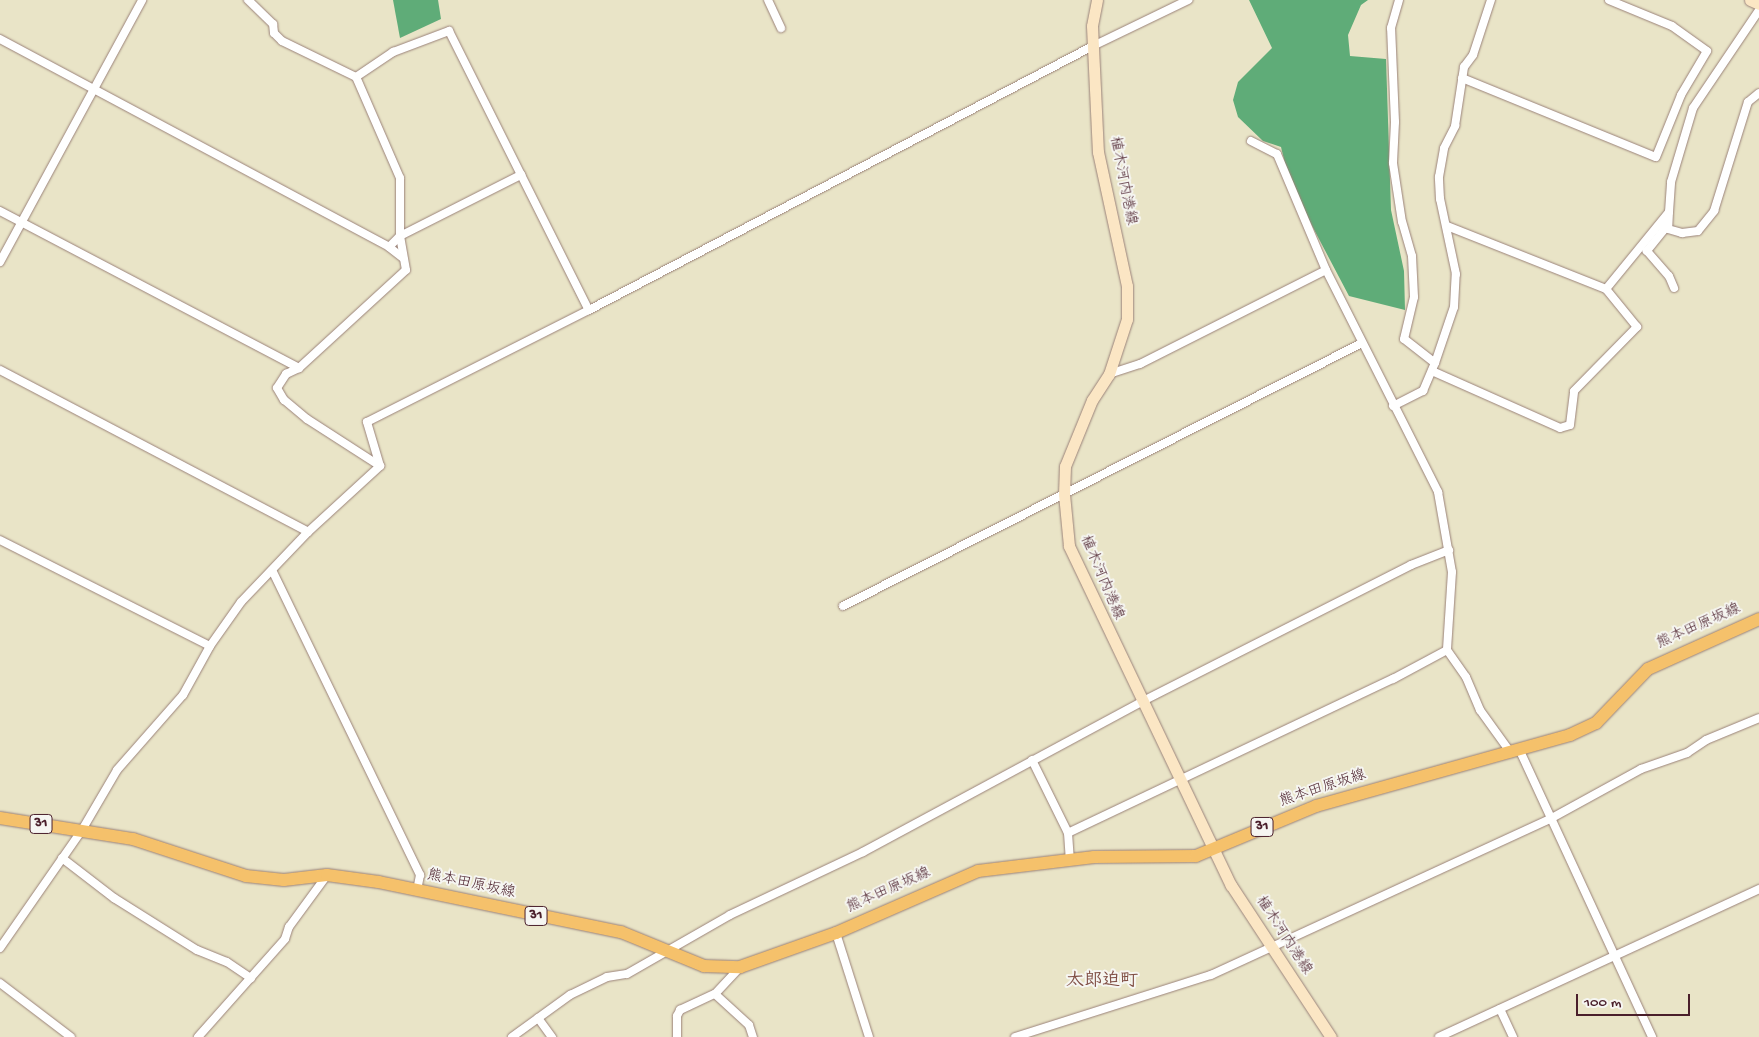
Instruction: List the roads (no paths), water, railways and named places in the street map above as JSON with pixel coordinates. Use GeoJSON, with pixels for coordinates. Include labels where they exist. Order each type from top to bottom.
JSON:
{"type":"FeatureCollection","features":[{"type":"Feature","properties":{"kind":"main road","name":"植木河内港線"},"geometry":{"type":"LineString","coordinates":[[1097,0],[1093,46],[1098,152],[1127,286],[1128,319],[1109,374],[1092,400],[1065,466],[1066,527],[1074,560],[1183,779],[1212,849],[1231,885],[1331,1037]]}},
{"type":"Feature","properties":{"kind":"main road"},"geometry":{"type":"LineString","coordinates":[[1750,0],[1759,4]]}},
{"type":"Feature","properties":{"kind":"main road","name":"熊本田原坂線"},"geometry":{"type":"LineString","coordinates":[[0,818],[133,838],[246,876],[284,880],[327,876],[417,890],[622,932],[670,950],[704,966],[740,967],[836,933],[978,871],[1094,857],[1182,858],[1212,849],[1316,806],[1515,752],[1596,723],[1648,669],[1759,619]]}},
{"type":"Feature","properties":{"kind":"street"},"geometry":{"type":"LineString","coordinates":[[0,262],[142,0]]}},
{"type":"Feature","properties":{"kind":"street"},"geometry":{"type":"LineString","coordinates":[[248,0],[273,24],[274,33],[282,41],[356,77],[400,178],[400,236],[406,270],[299,368],[282,379],[277,388],[284,400],[380,466]]}},
{"type":"Feature","properties":{"kind":"street"},"geometry":{"type":"LineString","coordinates":[[768,0],[781,28]]}},
{"type":"Feature","properties":{"kind":"street"},"geometry":{"type":"LineString","coordinates":[[380,466],[367,422],[590,310],[1093,46],[1188,0]]}},
{"type":"Feature","properties":{"kind":"street"},"geometry":{"type":"LineString","coordinates":[[1399,0],[1391,28],[1395,122],[1392,163],[1402,222],[1412,256],[1414,297],[1404,340],[1433,367],[1560,428],[1570,425],[1574,391],[1637,327],[1606,289],[1447,226]]}},
{"type":"Feature","properties":{"kind":"street"},"geometry":{"type":"LineString","coordinates":[[1462,78],[1656,157],[1681,95],[1707,50],[1672,26],[1609,0]]}},
{"type":"Feature","properties":{"kind":"street"},"geometry":{"type":"LineString","coordinates":[[1393,406],[1423,391],[1454,307],[1456,274],[1440,199],[1439,176],[1444,148],[1456,126],[1462,78],[1492,1]]}},
{"type":"Feature","properties":{"kind":"street"},"geometry":{"type":"LineString","coordinates":[[1759,10],[1693,108],[1671,182],[1668,229],[1682,233],[1698,231],[1714,211],[1748,102],[1759,93]]}},
{"type":"Feature","properties":{"kind":"street"},"geometry":{"type":"LineString","coordinates":[[356,77],[393,52],[448,31],[590,310]]}},
{"type":"Feature","properties":{"kind":"street"},"geometry":{"type":"LineString","coordinates":[[0,39],[389,247],[404,258]]}},
{"type":"Feature","properties":{"kind":"street"},"geometry":{"type":"LineString","coordinates":[[1251,141],[1277,154],[1326,270],[1438,492],[1450,550],[1452,572],[1447,650],[1466,677],[1480,710],[1515,752],[1550,819],[1652,1037]]}},
{"type":"Feature","properties":{"kind":"street"},"geometry":{"type":"LineString","coordinates":[[389,247],[400,236],[521,176]]}},
{"type":"Feature","properties":{"kind":"street"},"geometry":{"type":"LineString","coordinates":[[0,211],[299,368]]}},
{"type":"Feature","properties":{"kind":"street"},"geometry":{"type":"LineString","coordinates":[[1606,289],[1669,212]]}},
{"type":"Feature","properties":{"kind":"street"},"geometry":{"type":"LineString","coordinates":[[1669,212],[1663,231],[1647,251],[1669,276],[1674,288]]}},
{"type":"Feature","properties":{"kind":"street"},"geometry":{"type":"LineString","coordinates":[[1109,374],[1140,364],[1326,270]]}},
{"type":"Feature","properties":{"kind":"street"},"geometry":{"type":"LineString","coordinates":[[843,606],[1362,342]]}},
{"type":"Feature","properties":{"kind":"street"},"geometry":{"type":"LineString","coordinates":[[0,370],[308,532]]}},
{"type":"Feature","properties":{"kind":"street"},"geometry":{"type":"LineString","coordinates":[[1,944],[82,830],[117,770],[183,695],[210,646],[241,602],[273,572],[308,532],[380,466]]}},
{"type":"Feature","properties":{"kind":"street"},"geometry":{"type":"LineString","coordinates":[[0,540],[210,646]]}},
{"type":"Feature","properties":{"kind":"street"},"geometry":{"type":"LineString","coordinates":[[512,1037],[570,995],[607,978],[627,974],[730,915],[864,852],[1143,701],[1411,565],[1450,550]]}},
{"type":"Feature","properties":{"kind":"street"},"geometry":{"type":"LineString","coordinates":[[273,572],[420,876],[417,890]]}},
{"type":"Feature","properties":{"kind":"street"},"geometry":{"type":"LineString","coordinates":[[1068,833],[1393,679],[1447,650]]}},
{"type":"Feature","properties":{"kind":"street"},"geometry":{"type":"LineString","coordinates":[[1015,1037],[1211,974],[1550,819],[1642,769],[1687,753],[1706,740],[1759,718]]}},
{"type":"Feature","properties":{"kind":"street"},"geometry":{"type":"LineString","coordinates":[[1032,760],[1068,833],[1070,861]]}},
{"type":"Feature","properties":{"kind":"street"},"geometry":{"type":"LineString","coordinates":[[62,858],[122,903],[197,950],[228,962],[251,978]]}},
{"type":"Feature","properties":{"kind":"street"},"geometry":{"type":"LineString","coordinates":[[198,1037],[285,939],[289,927],[327,876]]}},
{"type":"Feature","properties":{"kind":"street"},"geometry":{"type":"LineString","coordinates":[[1439,1037],[1759,889]]}},
{"type":"Feature","properties":{"kind":"street"},"geometry":{"type":"LineString","coordinates":[[836,933],[869,1037]]}},
{"type":"Feature","properties":{"kind":"street"},"geometry":{"type":"LineString","coordinates":[[677,1037],[677,1016],[680,1010],[715,994],[740,967]]}},
{"type":"Feature","properties":{"kind":"street"},"geometry":{"type":"LineString","coordinates":[[0,983],[70,1037]]}},
{"type":"Feature","properties":{"kind":"street"},"geometry":{"type":"LineString","coordinates":[[715,994],[749,1026],[753,1037]]}},
{"type":"Feature","properties":{"kind":"street"},"geometry":{"type":"LineString","coordinates":[[1500,1009],[1513,1037]]}},
{"type":"Feature","properties":{"kind":"street"},"geometry":{"type":"LineString","coordinates":[[538,1018],[552,1037]]}},
{"type":"Feature","properties":{"kind":"district","name":"太郎迫町"},"geometry":{"type":"Point","coordinates":[1102,982]}}]}
